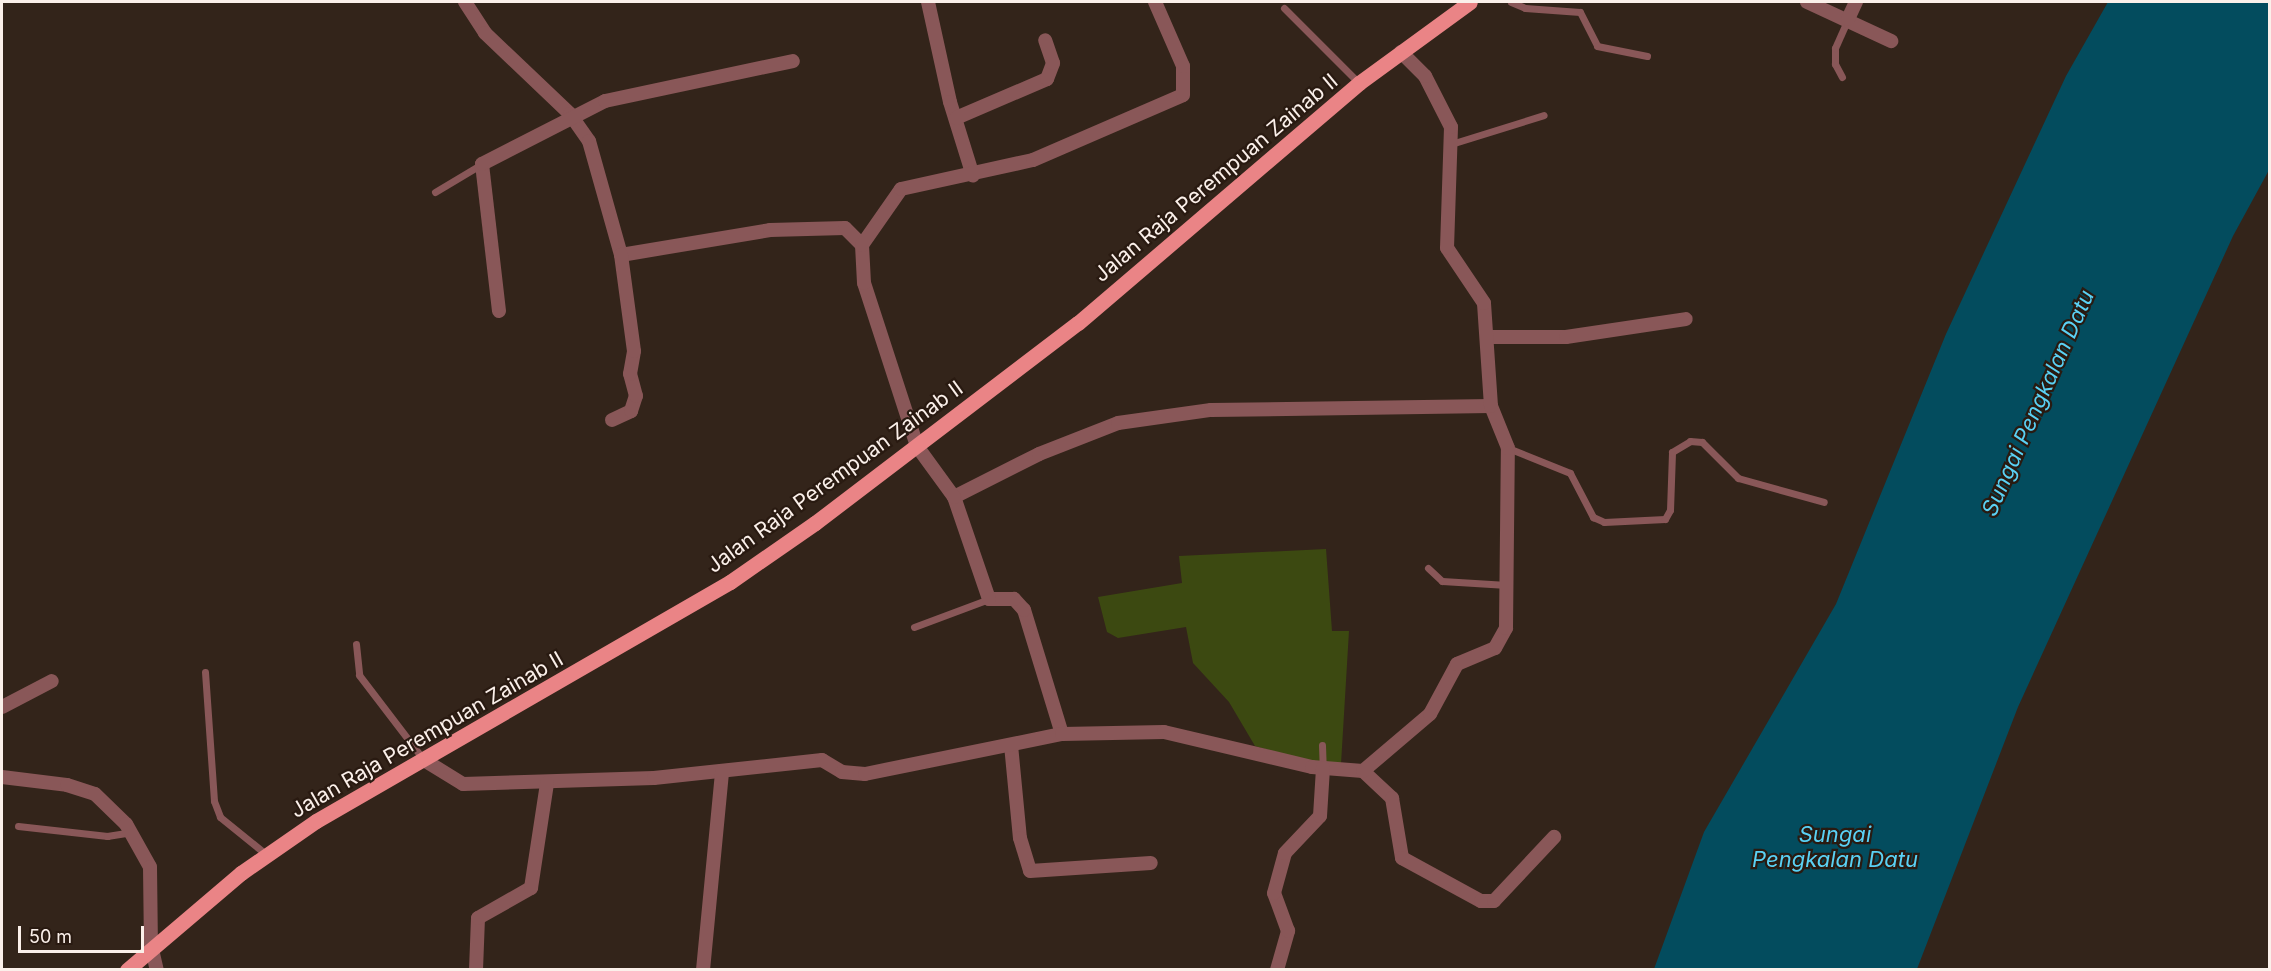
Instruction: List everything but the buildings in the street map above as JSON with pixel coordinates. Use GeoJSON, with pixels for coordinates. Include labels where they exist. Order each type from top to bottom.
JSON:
{"type":"FeatureCollection","features":[{"type":"Feature","properties":{"kind":"main road","name":"Jalan Raja Perempuan Zainab II"},"geometry":{"type":"LineString","coordinates":[[127,969],[151,945],[267,855],[424,760],[730,582],[1078,323],[1359,83],[1470,2]]}},
{"type":"Feature","properties":{"kind":"street"},"geometry":{"type":"LineString","coordinates":[[465,2],[485,33],[570,114],[589,141],[621,255],[634,351],[630,374],[636,396],[631,411],[612,420]]}},
{"type":"Feature","properties":{"kind":"street"},"geometry":{"type":"LineString","coordinates":[[928,2],[956,118],[973,176]]}},
{"type":"Feature","properties":{"kind":"street"},"geometry":{"type":"LineString","coordinates":[[1062,734],[1024,610],[1014,599],[989,599],[954,497],[916,444],[864,283],[862,245],[901,189],[973,176],[1033,160],[1183,95],[1183,66],[1155,2]]}},
{"type":"Feature","properties":{"kind":"street"},"geometry":{"type":"LineString","coordinates":[[1808,2],[1891,41]]}},
{"type":"Feature","properties":{"kind":"street"},"geometry":{"type":"LineString","coordinates":[[1853,22],[1856,2]]}},
{"type":"Feature","properties":{"kind":"street"},"geometry":{"type":"LineString","coordinates":[[956,118],[1047,79],[1053,63],[1045,40]]}},
{"type":"Feature","properties":{"kind":"street"},"geometry":{"type":"LineString","coordinates":[[1363,771],[1430,714],[1457,664],[1501,643],[1506,585],[1508,448],[1491,406],[1489,337],[1481,293],[1456,269],[1447,248],[1451,127],[1425,76],[1401,52]]}},
{"type":"Feature","properties":{"kind":"street"},"geometry":{"type":"LineString","coordinates":[[499,311],[482,164],[570,114],[631,92],[793,62]]}},
{"type":"Feature","properties":{"kind":"street"},"geometry":{"type":"LineString","coordinates":[[621,255],[770,230],[845,228],[862,245]]}},
{"type":"Feature","properties":{"kind":"street"},"geometry":{"type":"LineString","coordinates":[[1489,337],[1566,337],[1686,319]]}},
{"type":"Feature","properties":{"kind":"street"},"geometry":{"type":"LineString","coordinates":[[954,497],[1039,454],[1118,423],[1211,410],[1491,406]]}},
{"type":"Feature","properties":{"kind":"street"},"geometry":{"type":"LineString","coordinates":[[2,707],[52,681]]}},
{"type":"Feature","properties":{"kind":"street"},"geometry":{"type":"LineString","coordinates":[[424,760],[463,784],[547,783],[722,771],[822,760],[842,772],[865,774],[1062,734],[1164,732],[1323,768],[1363,771],[1392,798],[1402,858],[1481,902],[1494,901],[1554,837]]}},
{"type":"Feature","properties":{"kind":"street"},"geometry":{"type":"LineString","coordinates":[[1011,745],[1020,838],[1030,871],[1151,863]]}},
{"type":"Feature","properties":{"kind":"street"},"geometry":{"type":"LineString","coordinates":[[1277,969],[1288,931],[1274,899],[1276,882],[1285,853],[1320,816],[1323,768]]}},
{"type":"Feature","properties":{"kind":"street"},"geometry":{"type":"LineString","coordinates":[[703,969],[722,771]]}},
{"type":"Feature","properties":{"kind":"street"},"geometry":{"type":"LineString","coordinates":[[2,777],[67,785],[95,794],[131,832],[150,867],[151,945],[157,969]]}},
{"type":"Feature","properties":{"kind":"street"},"geometry":{"type":"LineString","coordinates":[[476,969],[478,918],[531,888],[547,783]]}},
{"type":"Feature","properties":{"kind":"lane"},"geometry":{"type":"LineString","coordinates":[[1511,2],[1525,8],[1580,12],[1598,46],[1647,56]]}},
{"type":"Feature","properties":{"kind":"lane"},"geometry":{"type":"LineString","coordinates":[[1284,8],[1359,83]]}},
{"type":"Feature","properties":{"kind":"lane"},"geometry":{"type":"LineString","coordinates":[[1842,77],[1835,64],[1835,48],[1853,22]]}},
{"type":"Feature","properties":{"kind":"lane"},"geometry":{"type":"LineString","coordinates":[[1451,144],[1544,115]]}},
{"type":"Feature","properties":{"kind":"lane"},"geometry":{"type":"LineString","coordinates":[[435,192],[482,164]]}},
{"type":"Feature","properties":{"kind":"lane"},"geometry":{"type":"LineString","coordinates":[[1508,448],[1570,473],[1593,518],[1604,522],[1665,519],[1672,452],[1690,441],[1702,442],[1737,478],[1824,502]]}},
{"type":"Feature","properties":{"kind":"lane"},"geometry":{"type":"LineString","coordinates":[[1428,568],[1442,581],[1506,585]]}},
{"type":"Feature","properties":{"kind":"lane"},"geometry":{"type":"LineString","coordinates":[[914,627],[989,599]]}},
{"type":"Feature","properties":{"kind":"lane"},"geometry":{"type":"LineString","coordinates":[[356,644],[358,675],[424,760]]}},
{"type":"Feature","properties":{"kind":"lane"},"geometry":{"type":"LineString","coordinates":[[205,672],[214,801],[220,817],[267,855]]}},
{"type":"Feature","properties":{"kind":"lane"},"geometry":{"type":"LineString","coordinates":[[1322,745],[1323,768]]}},
{"type":"Feature","properties":{"kind":"lane"},"geometry":{"type":"LineString","coordinates":[[18,826],[107,836],[131,832]]}},
{"type":"Feature","properties":{"kind":"green space"},"geometry":{"type":"Polygon","coordinates":[[[1326,549],[1332,631],[1349,631],[1341,764],[1303,760],[1255,746],[1229,702],[1193,663],[1186,627],[1118,638],[1107,632],[1098,597],[1182,583],[1179,556],[1326,549]]]}},
{"type":"Feature","properties":{"kind":"water","name":"Sungai Pengkalan Datu"},"geometry":{"type":"Polygon","coordinates":[[[2108,2],[2269,2],[2269,170],[2233,236],[2018,707],[1917,969],[1654,969],[1704,832],[1836,604],[1946,334],[2066,76],[2108,2]]]}}]}
